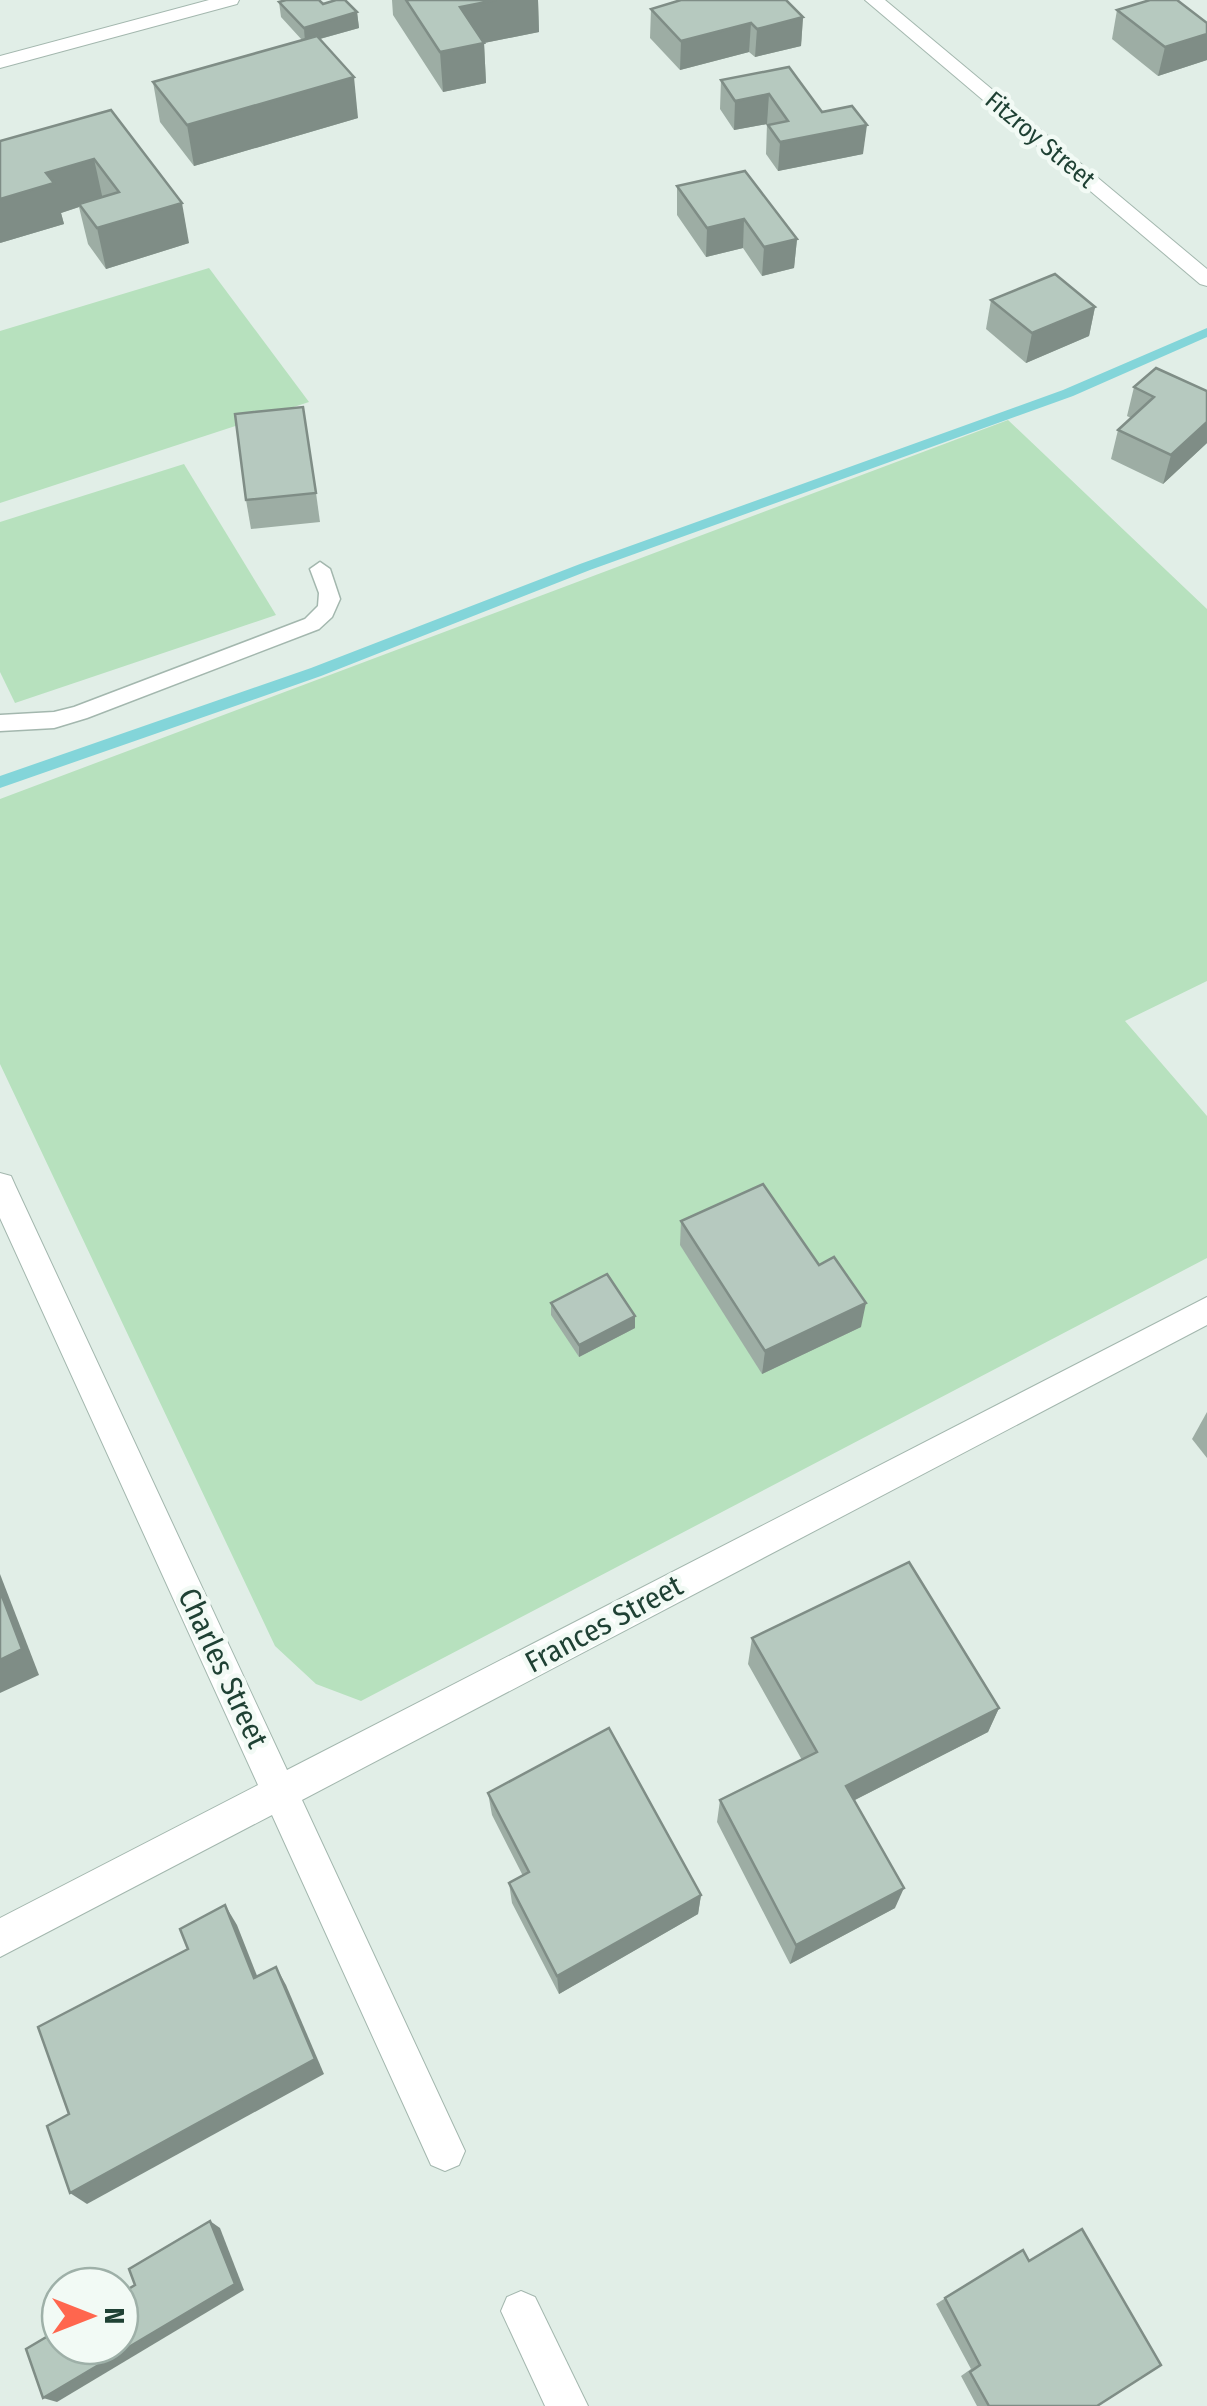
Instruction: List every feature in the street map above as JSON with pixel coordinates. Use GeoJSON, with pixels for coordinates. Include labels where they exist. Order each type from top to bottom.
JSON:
{"type":"FeatureCollection","features":[{"type":"Feature","properties":{"kind":"street"},"geometry":{"type":"LineString","coordinates":[[0,62],[230,0]]}},
{"type":"Feature","properties":{"kind":"street","name":"Fitzroy Street"},"geometry":{"type":"LineString","coordinates":[[874,0],[1207,280]]}},
{"type":"Feature","properties":{"kind":"street","name":"Charles Street"},"geometry":{"type":"LineString","coordinates":[[0,1185],[445,2151]]}},
{"type":"Feature","properties":{"kind":"street","name":"Frances Street"},"geometry":{"type":"LineString","coordinates":[[0,1938],[1207,1310]]}},
{"type":"Feature","properties":{"kind":"street"},"geometry":{"type":"LineString","coordinates":[[521,2312],[567,2406]]}},
{"type":"Feature","properties":{"kind":"lane"},"geometry":{"type":"LineString","coordinates":[[0,723],[54,720],[80,714],[312,624],[326,615],[331,604],[330,587],[320,569]]}},
{"type":"Feature","properties":{"kind":"green space"},"geometry":{"type":"Polygon","coordinates":[[[209,268],[309,402],[0,503],[0,331],[209,268]]]}},
{"type":"Feature","properties":{"kind":"green space"},"geometry":{"type":"Polygon","coordinates":[[[1008,420],[1207,609],[1207,981],[1125,1021],[1207,1116],[1207,1258],[361,1701],[316,1684],[275,1646],[0,1064],[0,799],[1008,420]]]}},
{"type":"Feature","properties":{"kind":"green space"},"geometry":{"type":"Polygon","coordinates":[[[184,464],[276,615],[15,703],[0,672],[0,522],[184,464]]]}},
{"type":"Feature","properties":{"kind":"building"},"geometry":{"type":"Polygon","coordinates":[[[319,0],[323,4],[345,0],[357,12],[304,28],[279,2],[319,0]]]}},
{"type":"Feature","properties":{"kind":"building"},"geometry":{"type":"Polygon","coordinates":[[[406,0],[496,0],[460,7],[484,43],[440,52],[406,0]]]}},
{"type":"Feature","properties":{"kind":"building"},"geometry":{"type":"Polygon","coordinates":[[[681,0],[786,0],[803,17],[757,29],[751,23],[681,41],[651,9],[681,0]]]}},
{"type":"Feature","properties":{"kind":"building"},"geometry":{"type":"Polygon","coordinates":[[[1150,0],[1177,0],[1207,23],[1207,34],[1165,47],[1117,10],[1150,0]]]}},
{"type":"Feature","properties":{"kind":"building"},"geometry":{"type":"Polygon","coordinates":[[[317,36],[354,77],[187,125],[153,82],[317,36]]]}},
{"type":"Feature","properties":{"kind":"building"},"geometry":{"type":"Polygon","coordinates":[[[789,67],[822,112],[852,106],[867,125],[780,142],[768,125],[788,121],[769,94],[735,101],[721,80],[789,67]]]}},
{"type":"Feature","properties":{"kind":"building"},"geometry":{"type":"Polygon","coordinates":[[[111,110],[182,203],[97,228],[79,204],[119,192],[94,159],[46,173],[54,183],[0,199],[0,141],[111,110]]]}},
{"type":"Feature","properties":{"kind":"building"},"geometry":{"type":"Polygon","coordinates":[[[745,171],[797,239],[764,247],[744,219],[707,228],[677,186],[745,171]]]}},
{"type":"Feature","properties":{"kind":"building"},"geometry":{"type":"Polygon","coordinates":[[[1055,274],[1095,307],[1032,333],[991,300],[1055,274]]]}},
{"type":"Feature","properties":{"kind":"building"},"geometry":{"type":"Polygon","coordinates":[[[1156,368],[1207,391],[1207,422],[1171,455],[1118,430],[1154,397],[1134,387],[1156,368]]]}},
{"type":"Feature","properties":{"kind":"building"},"geometry":{"type":"Polygon","coordinates":[[[303,407],[316,493],[246,500],[235,414],[303,407]]]}},
{"type":"Feature","properties":{"kind":"building"},"geometry":{"type":"Polygon","coordinates":[[[763,1184],[819,1265],[834,1257],[866,1303],[765,1351],[681,1221],[763,1184]]]}},
{"type":"Feature","properties":{"kind":"building"},"geometry":{"type":"Polygon","coordinates":[[[607,1274],[635,1316],[579,1345],[551,1303],[607,1274]]]}},
{"type":"Feature","properties":{"kind":"building"},"geometry":{"type":"Polygon","coordinates":[[[909,1562],[999,1708],[846,1786],[904,1888],[796,1945],[720,1800],[817,1752],[752,1638],[909,1562]]]}},
{"type":"Feature","properties":{"kind":"building"},"geometry":{"type":"Polygon","coordinates":[[[0,1591],[22,1649],[0,1660],[0,1591]]]}},
{"type":"Feature","properties":{"kind":"building"},"geometry":{"type":"Polygon","coordinates":[[[609,1728],[701,1895],[557,1976],[509,1883],[529,1872],[488,1793],[609,1728]]]}},
{"type":"Feature","properties":{"kind":"building"},"geometry":{"type":"Polygon","coordinates":[[[225,1905],[254,1978],[276,1967],[315,2059],[70,2193],[47,2126],[69,2114],[38,2027],[188,1949],[180,1929],[225,1905]]]}},
{"type":"Feature","properties":{"kind":"building"},"geometry":{"type":"Polygon","coordinates":[[[210,2221],[235,2284],[140,2340],[140,2266],[134,2266],[210,2221]]]}},
{"type":"Feature","properties":{"kind":"building"},"geometry":{"type":"Polygon","coordinates":[[[1082,2229],[1161,2365],[1097,2406],[989,2406],[970,2372],[980,2365],[945,2298],[1023,2250],[1029,2261],[1082,2229]]]}},
{"type":"Feature","properties":{"kind":"building"},"geometry":{"type":"Polygon","coordinates":[[[40,2341],[40,2366],[97,2366],[43,2398],[26,2349],[40,2341]]]}},
{"type":"Feature","properties":{"kind":"waterway"},"geometry":{"type":"LineString","coordinates":[[0,782],[316,672],[585,567],[1068,393],[1207,332]]}}]}
